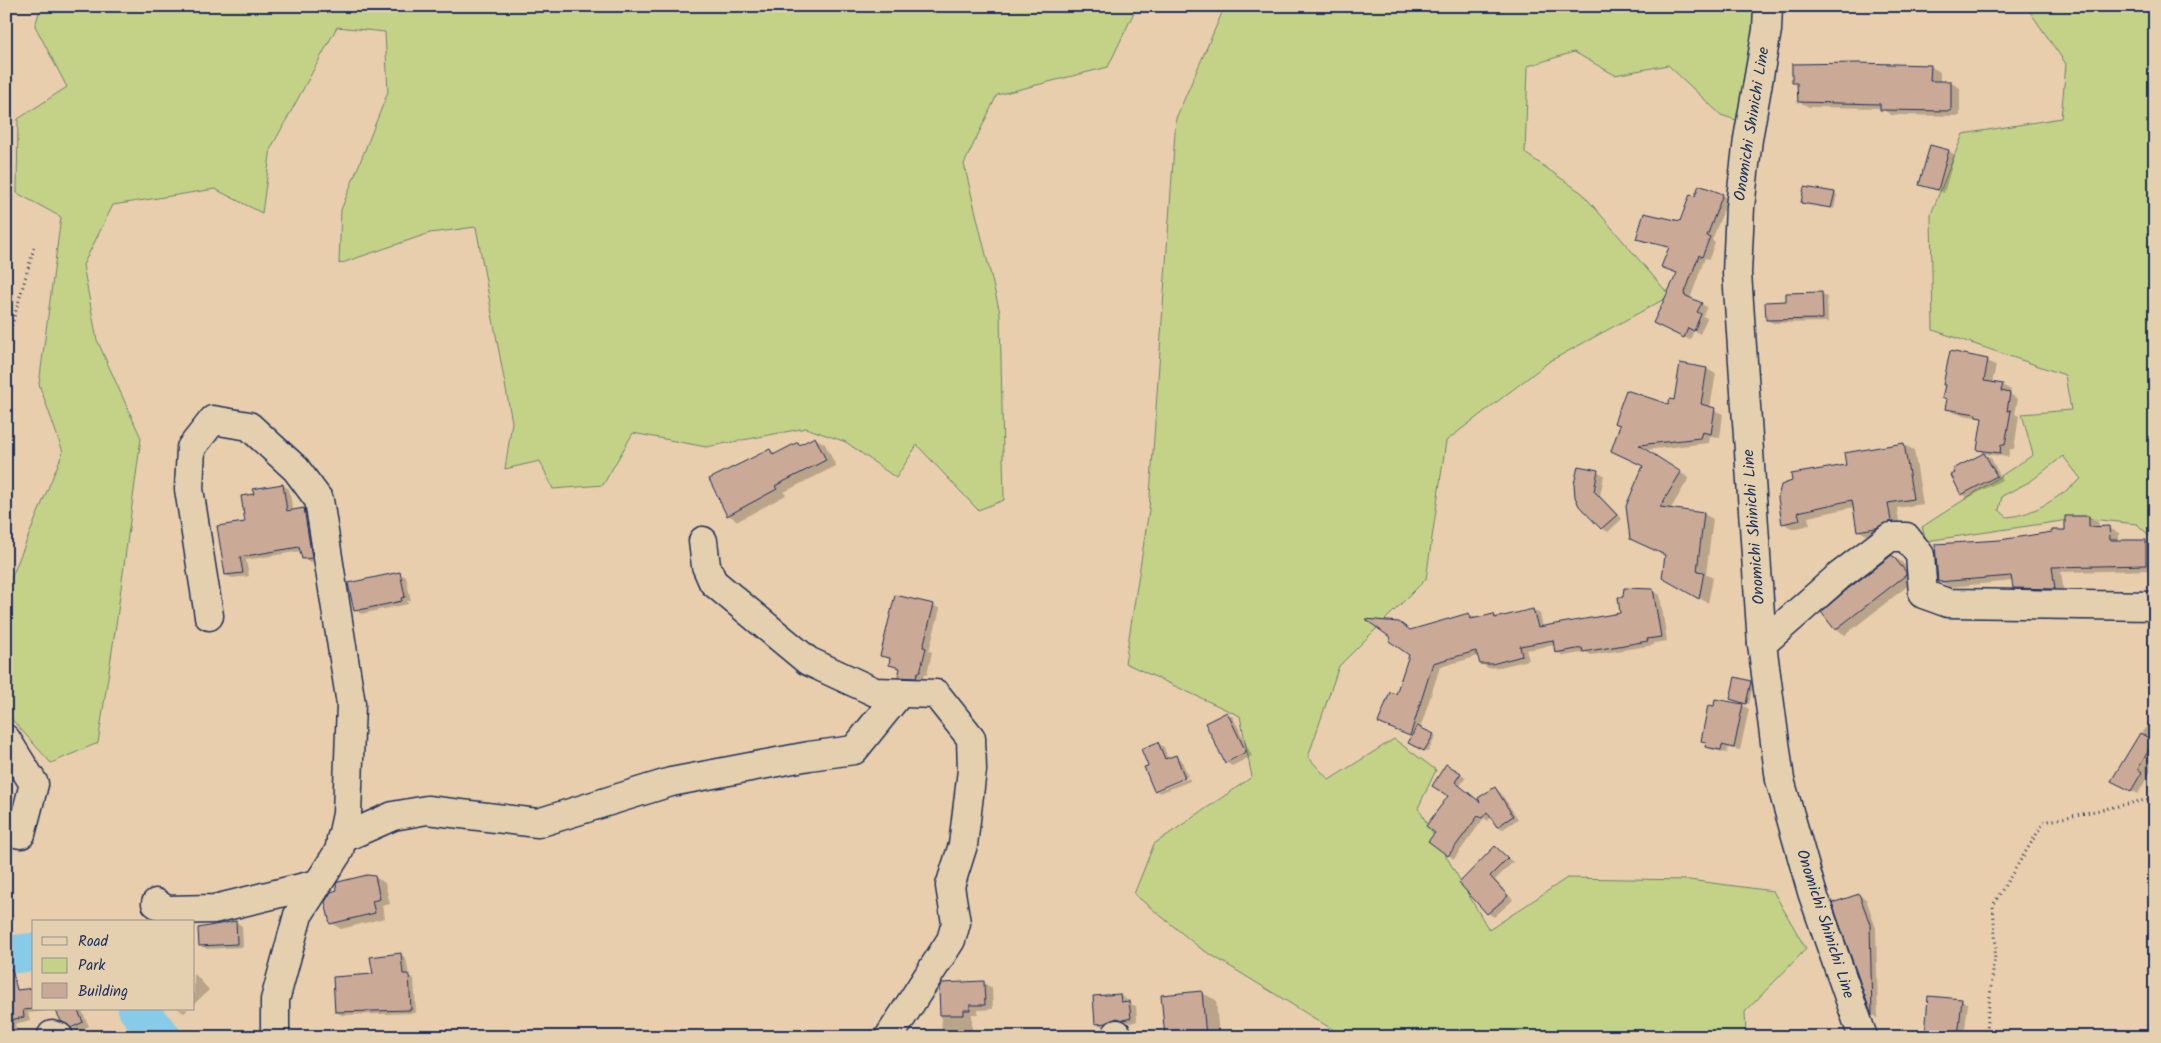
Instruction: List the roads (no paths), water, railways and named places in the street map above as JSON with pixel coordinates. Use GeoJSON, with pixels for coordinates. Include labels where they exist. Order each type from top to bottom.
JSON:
{"type":"FeatureCollection","features":[{"type":"Feature","properties":{"kind":"street","name":"Onomichi Shinichi Line"},"geometry":{"type":"LineString","coordinates":[[1768,6],[1767,30],[1748,139],[1740,207],[1738,272],[1762,644],[1780,780],[1812,892],[1862,1037]]}},
{"type":"Feature","properties":{"kind":"street"},"geometry":{"type":"LineString","coordinates":[[209,616],[189,489],[191,448],[213,420],[249,426],[296,469],[319,500],[351,704],[347,814],[342,839],[339,851],[298,915],[275,1000],[275,1037]]}},
{"type":"Feature","properties":{"kind":"street"},"geometry":{"type":"LineString","coordinates":[[1762,644],[1839,576],[1890,537],[1906,537],[1920,555],[1923,594],[1948,603],[2155,606]]}},
{"type":"Feature","properties":{"kind":"street"},"geometry":{"type":"LineString","coordinates":[[704,541],[706,566],[713,582],[808,661],[875,692],[936,694],[971,738],[972,770],[963,845],[950,886],[956,923],[951,940],[890,1037]]}},
{"type":"Feature","properties":{"kind":"street"},"geometry":{"type":"LineString","coordinates":[[342,839],[393,816],[427,810],[538,823],[671,782],[809,756],[854,750],[900,693]]}},
{"type":"Feature","properties":{"kind":"street"},"geometry":{"type":"LineString","coordinates":[[6,740],[34,784],[21,834],[6,831]]}},
{"type":"Feature","properties":{"kind":"street"},"geometry":{"type":"LineString","coordinates":[[156,904],[166,910],[214,909],[318,884]]}},
{"type":"Feature","properties":{"kind":"waterway"},"geometry":{"type":"LineString","coordinates":[[6,955],[32,952]]}},
{"type":"Feature","properties":{"kind":"waterway"},"geometry":{"type":"LineString","coordinates":[[138,1010],[162,1037]]}}]}
